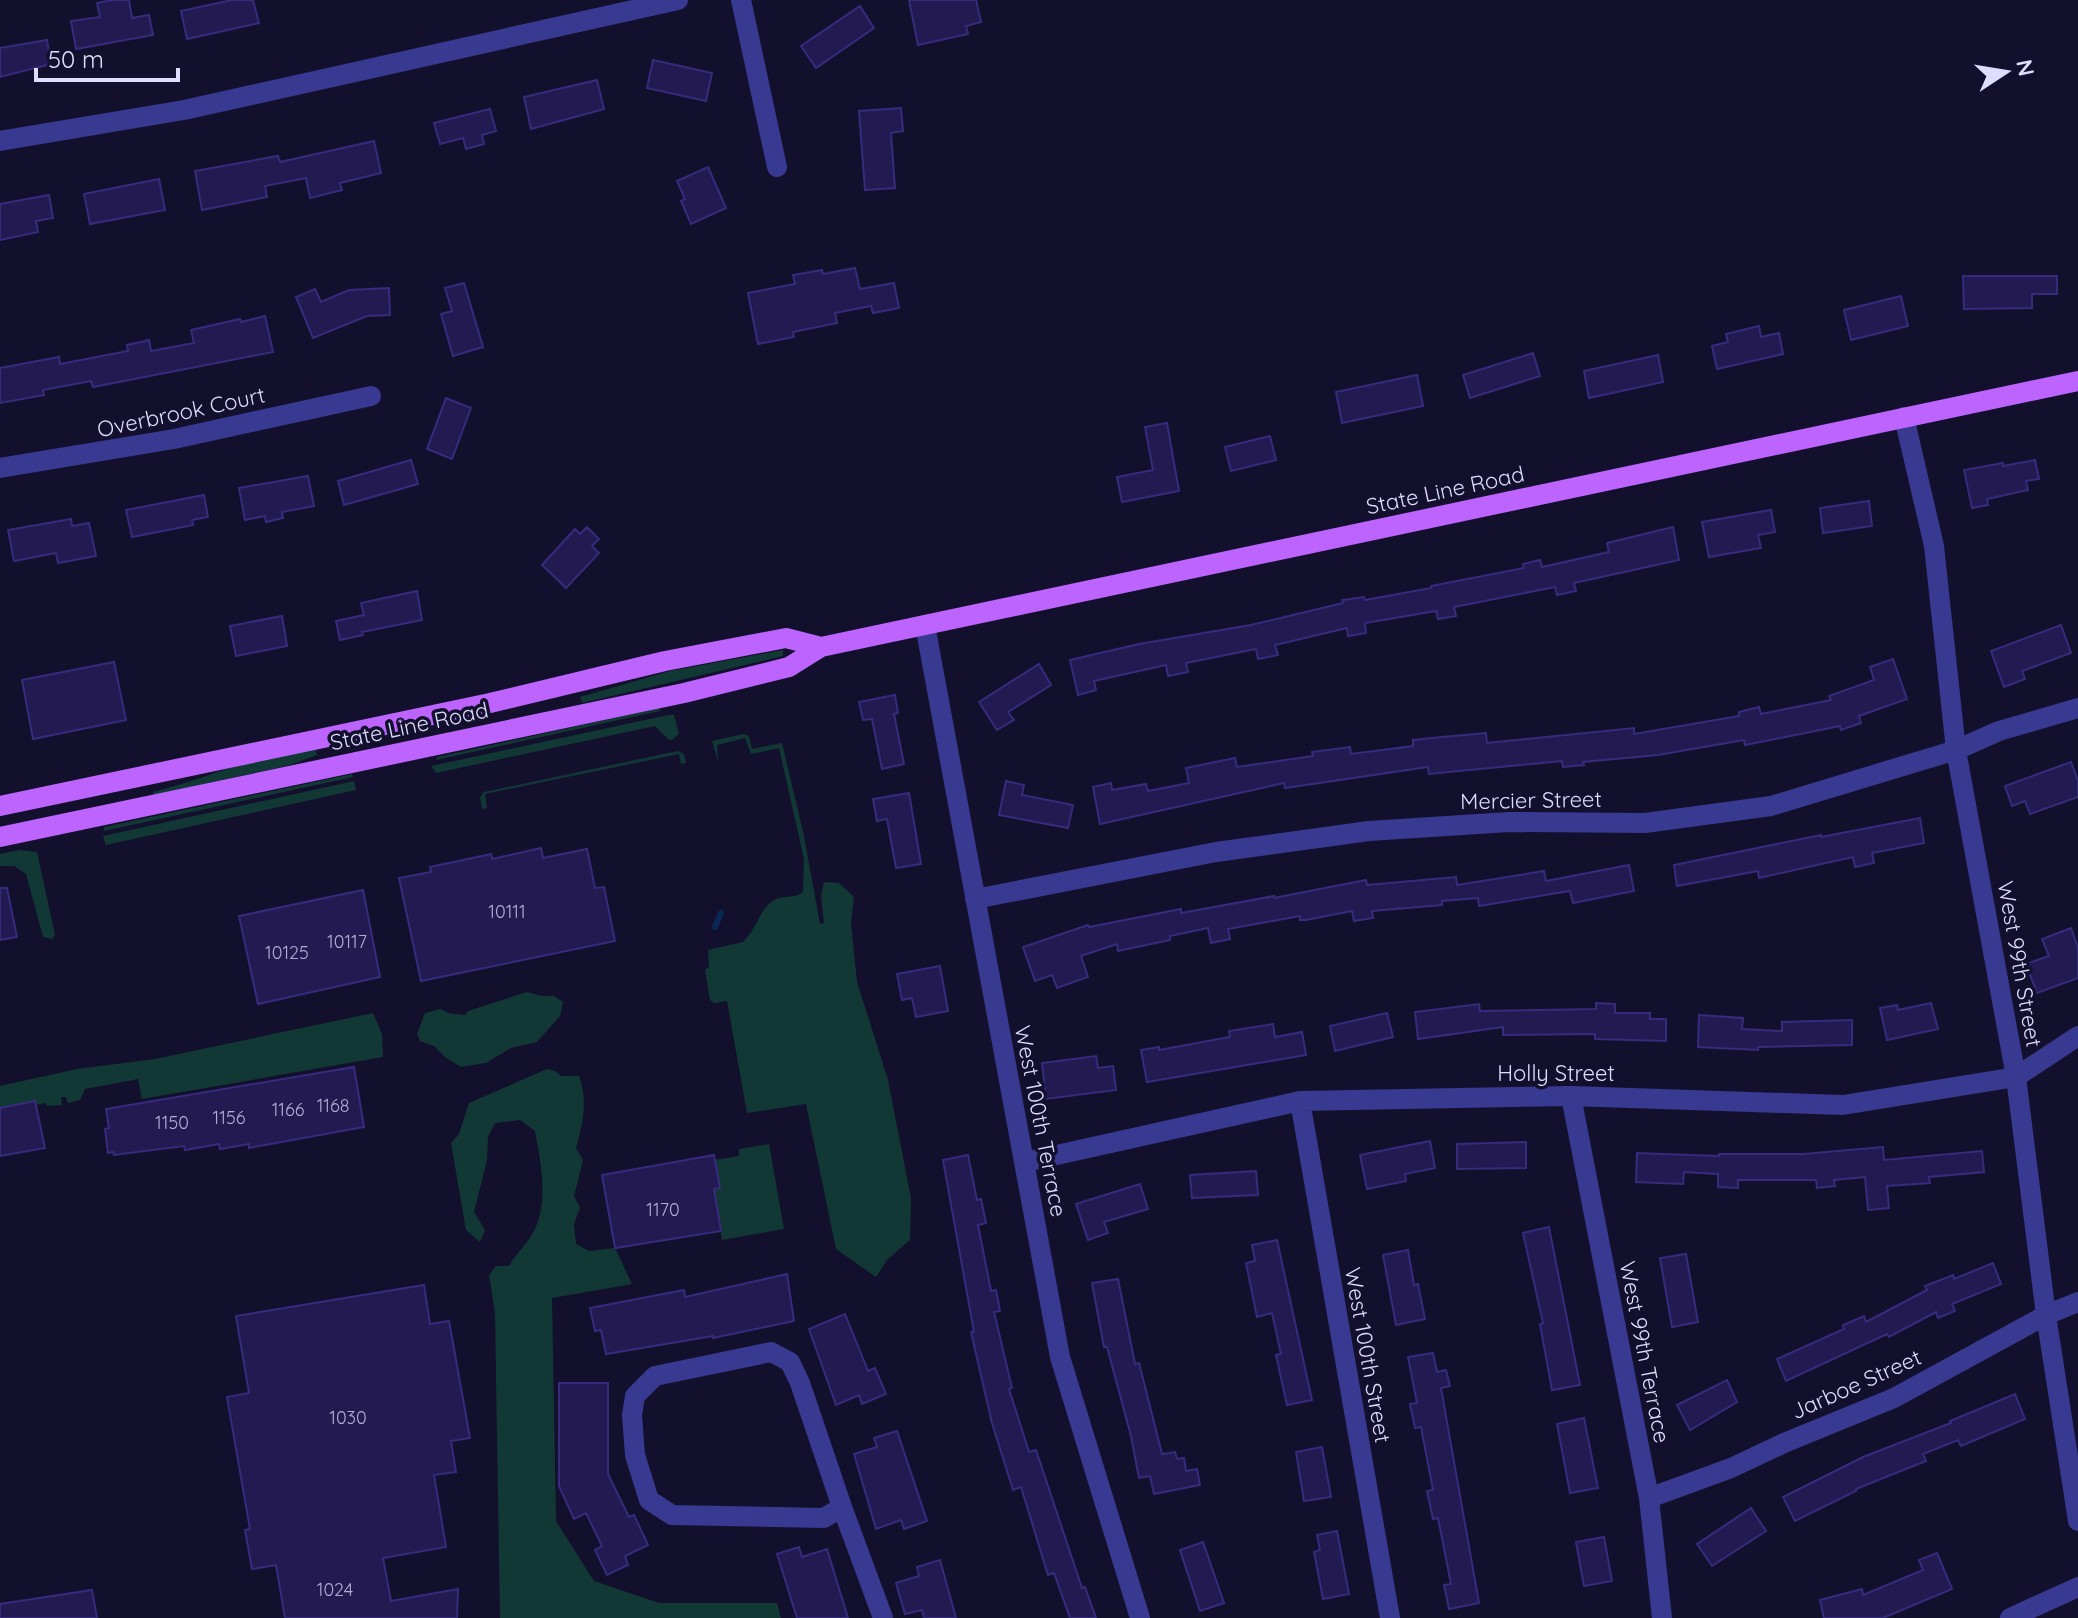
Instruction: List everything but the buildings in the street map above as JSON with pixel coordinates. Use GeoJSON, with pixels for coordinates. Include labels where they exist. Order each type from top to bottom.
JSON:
{"type":"FeatureCollection","features":[{"type":"Feature","properties":{"kind":"main road","name":"State Line Road"},"geometry":{"type":"LineString","coordinates":[[0,837],[684,693],[789,667],[821,647],[2078,381]]}},
{"type":"Feature","properties":{"kind":"main road","name":"State Line Road"},"geometry":{"type":"LineString","coordinates":[[0,806],[490,703],[680,658],[786,638],[821,647]]}},
{"type":"Feature","properties":{"kind":"street"},"geometry":{"type":"LineString","coordinates":[[0,141],[184,110],[678,0]]}},
{"type":"Feature","properties":{"kind":"street"},"geometry":{"type":"LineString","coordinates":[[741,0],[777,167]]}},
{"type":"Feature","properties":{"kind":"street","name":"Overbrook Court"},"geometry":{"type":"LineString","coordinates":[[0,468],[174,439],[371,396]]}},
{"type":"Feature","properties":{"kind":"street","name":"West 99th Street"},"geometry":{"type":"LineString","coordinates":[[1904,417],[1934,546],[1956,750],[2016,1077],[2046,1315],[2078,1521]]}},
{"type":"Feature","properties":{"kind":"street","name":"West 100th Terrace"},"geometry":{"type":"LineString","coordinates":[[925,625],[1060,1357],[1140,1618]]}},
{"type":"Feature","properties":{"kind":"street","name":"Mercier Street"},"geometry":{"type":"LineString","coordinates":[[975,899],[1216,852],[1369,831],[1509,822],[1645,823],[1771,806],[1956,750],[1999,731],[2078,708]]}},
{"type":"Feature","properties":{"kind":"street","name":"Holly Street"},"geometry":{"type":"LineString","coordinates":[[1025,1162],[1300,1101],[1571,1096],[1843,1105],[2016,1077],[2078,1036]]}},
{"type":"Feature","properties":{"kind":"street","name":"West 99th Terrace"},"geometry":{"type":"LineString","coordinates":[[1571,1096],[1649,1498],[1662,1618]]}},
{"type":"Feature","properties":{"kind":"street","name":"West 100th Street"},"geometry":{"type":"LineString","coordinates":[[1300,1101],[1390,1618]]}},
{"type":"Feature","properties":{"kind":"street","name":"Jarboe Street"},"geometry":{"type":"LineString","coordinates":[[1649,1498],[1731,1468],[1894,1398],[2046,1315],[2078,1302]]}},
{"type":"Feature","properties":{"kind":"street"},"geometry":{"type":"LineString","coordinates":[[842,1507],[824,1518],[672,1515],[649,1500],[635,1455],[632,1415],[635,1396],[655,1376],[771,1352],[790,1362],[883,1618]]}},
{"type":"Feature","properties":{"kind":"street"},"geometry":{"type":"LineString","coordinates":[[2010,1618],[2078,1587]]}},
{"type":"Feature","properties":{"kind":"green space"},"geometry":{"type":"Polygon","coordinates":[[[783,650],[783,656],[582,703],[580,697],[670,671],[783,650]]]}},
{"type":"Feature","properties":{"kind":"green space"},"geometry":{"type":"Polygon","coordinates":[[[660,708],[660,711],[436,760],[437,757],[660,708]]]}},
{"type":"Feature","properties":{"kind":"green space"},"geometry":{"type":"Polygon","coordinates":[[[674,715],[679,734],[672,740],[655,726],[436,773],[431,766],[674,715]]]}},
{"type":"Feature","properties":{"kind":"green space"},"geometry":{"type":"Polygon","coordinates":[[[744,734],[749,736],[752,749],[782,743],[804,836],[820,924],[824,923],[821,895],[824,882],[839,883],[854,897],[851,923],[857,982],[888,1080],[911,1198],[910,1240],[887,1260],[876,1277],[836,1249],[806,1104],[747,1113],[727,1001],[714,1003],[710,1000],[705,969],[709,968],[708,950],[743,942],[769,904],[803,892],[804,859],[779,748],[751,754],[745,738],[717,745],[718,761],[712,741],[744,734]]]}},
{"type":"Feature","properties":{"kind":"green space"},"geometry":{"type":"Polygon","coordinates":[[[316,750],[317,755],[290,765],[154,795],[153,792],[254,761],[316,750]]]}},
{"type":"Feature","properties":{"kind":"green space"},"geometry":{"type":"Polygon","coordinates":[[[678,751],[684,754],[686,763],[681,764],[679,754],[485,794],[487,808],[482,809],[480,797],[484,792],[678,751]]]}},
{"type":"Feature","properties":{"kind":"green space"},"geometry":{"type":"Polygon","coordinates":[[[352,774],[353,777],[104,831],[104,827],[352,774]]]}},
{"type":"Feature","properties":{"kind":"green space"},"geometry":{"type":"Polygon","coordinates":[[[354,781],[356,790],[106,845],[103,836],[354,781]]]}},
{"type":"Feature","properties":{"kind":"green space"},"geometry":{"type":"Polygon","coordinates":[[[19,850],[37,852],[55,935],[52,939],[43,937],[26,874],[14,866],[0,866],[0,854],[19,850]]]}},
{"type":"Feature","properties":{"kind":"green space"},"geometry":{"type":"Polygon","coordinates":[[[527,992],[554,996],[563,1002],[560,1016],[537,1042],[511,1048],[486,1063],[461,1067],[434,1046],[420,1041],[417,1034],[425,1013],[441,1009],[465,1015],[468,1011],[527,992]]]}},
{"type":"Feature","properties":{"kind":"green space"},"geometry":{"type":"Polygon","coordinates":[[[373,1013],[382,1034],[383,1057],[142,1099],[138,1079],[85,1089],[80,1100],[68,1103],[66,1097],[61,1097],[62,1105],[36,1105],[35,1101],[0,1108],[0,1086],[77,1069],[155,1059],[373,1013]]]}},
{"type":"Feature","properties":{"kind":"green space"},"geometry":{"type":"Polygon","coordinates":[[[547,1069],[561,1076],[579,1076],[583,1094],[582,1121],[576,1148],[583,1160],[574,1196],[580,1208],[574,1224],[576,1244],[589,1251],[615,1248],[632,1284],[552,1298],[556,1521],[594,1581],[659,1603],[777,1603],[781,1618],[500,1618],[495,1313],[489,1275],[496,1266],[509,1266],[537,1224],[542,1198],[541,1171],[535,1131],[520,1120],[495,1123],[488,1137],[487,1160],[474,1212],[485,1230],[480,1242],[466,1230],[451,1143],[459,1134],[469,1103],[547,1069]]]}},
{"type":"Feature","properties":{"kind":"green space"},"geometry":{"type":"Polygon","coordinates":[[[769,1144],[784,1229],[722,1240],[714,1189],[720,1188],[715,1160],[739,1156],[739,1149],[769,1144]]]}},
{"type":"Feature","properties":{"kind":"waterway"},"geometry":{"type":"LineString","coordinates":[[715,927],[721,913]]}}]}
